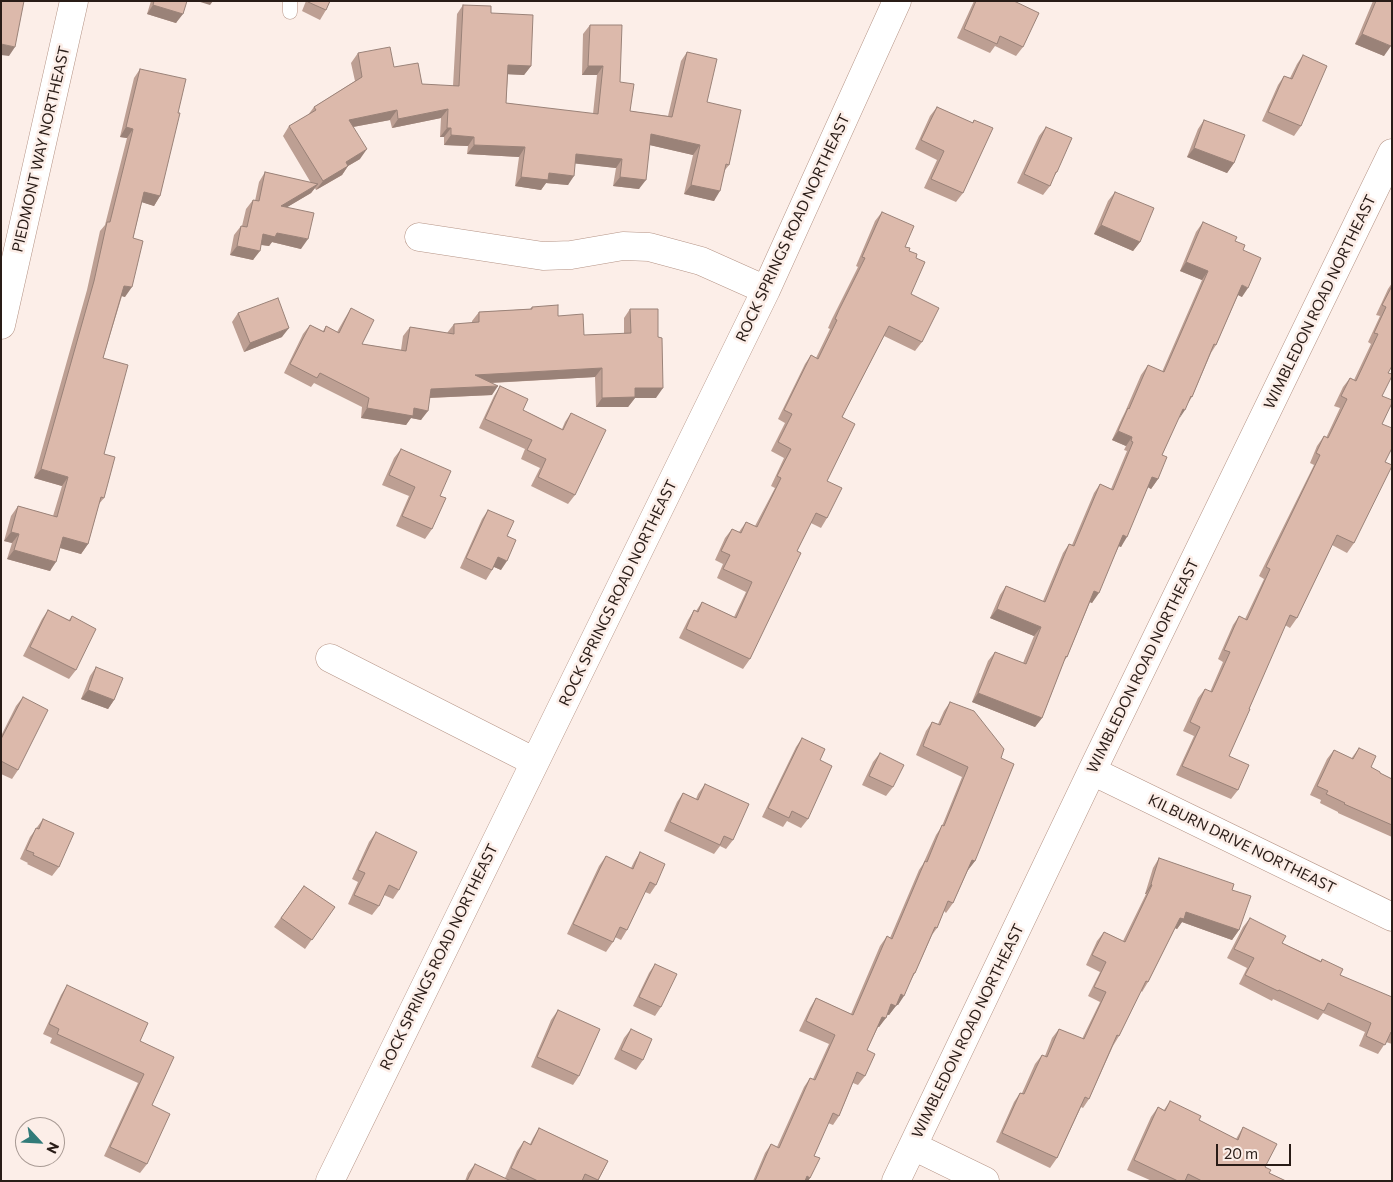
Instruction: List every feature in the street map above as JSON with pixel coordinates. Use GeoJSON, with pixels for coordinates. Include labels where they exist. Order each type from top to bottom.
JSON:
{"type":"FeatureCollection","features":[{"type":"Feature","properties":{"kind":"street","name":"PIEDMONT WAY NORTHEAST"},"geometry":{"type":"LineString","coordinates":[[1,325],[74,1]]}},
{"type":"Feature","properties":{"kind":"street","name":"ROCK SPRINGS ROAD NORTHEAST"},"geometry":{"type":"LineString","coordinates":[[330,1181],[766,290],[897,1]]}},
{"type":"Feature","properties":{"kind":"street","name":"WIMBLEDON ROAD NORTHEAST"},"geometry":{"type":"LineString","coordinates":[[896,1181],[1092,771],[1392,153]]}},
{"type":"Feature","properties":{"kind":"street"},"geometry":{"type":"LineString","coordinates":[[419,237],[543,256],[571,255],[623,246],[649,247],[702,261],[766,290]]}},
{"type":"Feature","properties":{"kind":"street"},"geometry":{"type":"LineString","coordinates":[[330,658],[535,762]]}},
{"type":"Feature","properties":{"kind":"street","name":"KILBURN DRIVE NORTHEAST"},"geometry":{"type":"LineString","coordinates":[[1092,771],[1392,917]]}},
{"type":"Feature","properties":{"kind":"street"},"geometry":{"type":"LineString","coordinates":[[913,1146],[985,1181]]}},
{"type":"Feature","properties":{"kind":"building"},"geometry":{"type":"Polygon","coordinates":[[[1,1],[24,1],[15,47],[1,44],[1,1]]]}},
{"type":"Feature","properties":{"kind":"building"},"geometry":{"type":"Polygon","coordinates":[[[154,1],[187,1],[183,14],[153,5],[154,1]]]}},
{"type":"Feature","properties":{"kind":"building"},"geometry":{"type":"Polygon","coordinates":[[[309,1],[330,1],[326,10],[309,1]]]}},
{"type":"Feature","properties":{"kind":"building"},"geometry":{"type":"Polygon","coordinates":[[[976,1],[1014,1],[1039,13],[1023,47],[1000,36],[997,44],[964,29],[976,1]]]}},
{"type":"Feature","properties":{"kind":"building"},"geometry":{"type":"Polygon","coordinates":[[[1376,1],[1392,1],[1391,46],[1362,34],[1376,1]]]}},
{"type":"Feature","properties":{"kind":"building"},"geometry":{"type":"Polygon","coordinates":[[[463,5],[491,6],[491,13],[533,15],[531,66],[508,65],[506,103],[598,114],[603,66],[588,66],[590,25],[622,25],[620,82],[634,84],[630,111],[672,117],[687,52],[717,59],[707,102],[741,110],[729,165],[726,164],[720,191],[691,185],[700,145],[651,134],[646,180],[620,177],[622,159],[576,154],[574,176],[549,173],[548,180],[521,177],[525,147],[474,145],[474,137],[451,135],[451,128],[447,128],[448,109],[398,119],[397,110],[349,120],[367,149],[346,162],[348,166],[323,181],[289,126],[316,110],[314,107],[362,77],[358,53],[390,47],[394,67],[418,63],[422,84],[459,86],[463,5]]]}},
{"type":"Feature","properties":{"kind":"building"},"geometry":{"type":"Polygon","coordinates":[[[1303,55],[1327,66],[1301,126],[1268,112],[1284,76],[1292,79],[1303,55]]]}},
{"type":"Feature","properties":{"kind":"building"},"geometry":{"type":"Polygon","coordinates":[[[140,69],[186,79],[178,113],[180,113],[160,196],[144,192],[133,238],[143,241],[132,287],[124,286],[103,358],[128,365],[104,454],[115,457],[104,498],[101,497],[88,544],[63,537],[56,562],[14,550],[19,534],[11,532],[18,506],[57,517],[68,477],[41,469],[94,281],[107,222],[110,222],[133,129],[126,127],[140,69]]]}},
{"type":"Feature","properties":{"kind":"building"},"geometry":{"type":"Polygon","coordinates":[[[937,107],[973,123],[974,120],[993,128],[963,193],[931,179],[944,151],[921,140],[937,107]]]}},
{"type":"Feature","properties":{"kind":"building"},"geometry":{"type":"Polygon","coordinates":[[[1204,120],[1245,135],[1234,163],[1194,148],[1204,120]]]}},
{"type":"Feature","properties":{"kind":"building"},"geometry":{"type":"Polygon","coordinates":[[[1046,127],[1072,138],[1050,186],[1024,174],[1046,127]]]}},
{"type":"Feature","properties":{"kind":"building"},"geometry":{"type":"Polygon","coordinates":[[[265,172],[318,184],[281,206],[314,213],[308,239],[277,233],[275,237],[263,234],[260,251],[237,246],[241,226],[247,227],[253,200],[259,201],[265,172]]]}},
{"type":"Feature","properties":{"kind":"building"},"geometry":{"type":"Polygon","coordinates":[[[1115,192],[1154,208],[1140,242],[1101,225],[1115,192]]]}},
{"type":"Feature","properties":{"kind":"building"},"geometry":{"type":"Polygon","coordinates":[[[882,212],[914,226],[905,247],[910,248],[909,251],[917,254],[916,258],[925,262],[911,294],[939,308],[922,342],[889,326],[842,417],[855,424],[827,481],[842,488],[827,518],[816,513],[797,551],[801,553],[750,659],[686,629],[694,610],[698,612],[702,602],[736,618],[752,582],[723,569],[730,555],[721,551],[732,529],[741,533],[746,522],[757,527],[781,478],[777,476],[791,449],[778,442],[792,414],[784,410],[811,355],[818,359],[837,320],[835,319],[839,310],[865,258],[862,257],[882,212]]]}},
{"type":"Feature","properties":{"kind":"building"},"geometry":{"type":"Polygon","coordinates":[[[1203,222],[1237,237],[1235,241],[1245,245],[1243,250],[1261,258],[1248,288],[1242,285],[1216,345],[1214,344],[1192,397],[1185,410],[1183,409],[1162,455],[1167,457],[1158,479],[1152,477],[1127,537],[1123,535],[1099,593],[1094,591],[1042,718],[978,693],[995,652],[1026,664],[1041,627],[997,609],[1006,586],[1045,602],[1069,544],[1074,546],[1100,484],[1113,490],[1133,442],[1131,441],[1132,437],[1118,431],[1148,365],[1164,372],[1208,271],[1186,262],[1203,222]]]}},
{"type":"Feature","properties":{"kind":"building"},"geometry":{"type":"Polygon","coordinates":[[[1392,286],[1392,366],[1388,373],[1392,374],[1392,376],[1382,396],[1392,400],[1392,403],[1382,424],[1392,428],[1392,448],[1385,462],[1392,466],[1354,543],[1337,535],[1297,618],[1290,615],[1229,756],[1249,765],[1238,790],[1182,766],[1200,727],[1190,722],[1205,689],[1212,692],[1230,652],[1224,650],[1239,616],[1247,620],[1270,569],[1266,567],[1320,455],[1316,453],[1324,436],[1328,438],[1347,399],[1341,396],[1350,378],[1356,381],[1378,334],[1374,333],[1386,307],[1382,305],[1392,286]]]}},
{"type":"Feature","properties":{"kind":"building"},"geometry":{"type":"Polygon","coordinates":[[[278,298],[289,328],[250,343],[238,313],[278,298]]]}},
{"type":"Feature","properties":{"kind":"building"},"geometry":{"type":"Polygon","coordinates":[[[558,305],[558,316],[583,314],[584,335],[631,333],[630,309],[658,309],[658,337],[662,338],[663,388],[635,388],[635,397],[602,398],[602,368],[475,375],[498,386],[431,389],[428,411],[414,408],[413,416],[367,408],[369,398],[320,373],[317,378],[290,364],[310,325],[324,332],[326,326],[339,333],[351,308],[374,320],[362,344],[406,351],[410,327],[454,334],[454,324],[479,322],[479,312],[532,309],[532,307],[558,305]]]}},
{"type":"Feature","properties":{"kind":"building"},"geometry":{"type":"Polygon","coordinates":[[[500,386],[528,399],[523,410],[563,430],[571,413],[606,430],[575,495],[538,477],[546,459],[527,450],[532,440],[485,419],[500,386]]]}},
{"type":"Feature","properties":{"kind":"building"},"geometry":{"type":"Polygon","coordinates":[[[401,449],[451,471],[440,496],[446,498],[432,529],[402,516],[415,487],[389,475],[401,449]]]}},
{"type":"Feature","properties":{"kind":"building"},"geometry":{"type":"Polygon","coordinates":[[[488,510],[514,521],[507,536],[516,540],[507,561],[498,557],[492,570],[466,558],[488,510]]]}},
{"type":"Feature","properties":{"kind":"building"},"geometry":{"type":"Polygon","coordinates":[[[48,610],[70,621],[72,616],[96,629],[76,670],[30,647],[48,610]]]}},
{"type":"Feature","properties":{"kind":"building"},"geometry":{"type":"Polygon","coordinates":[[[96,667],[123,678],[114,700],[88,690],[96,667]]]}},
{"type":"Feature","properties":{"kind":"building"},"geometry":{"type":"Polygon","coordinates":[[[23,697],[48,710],[18,770],[1,761],[1,739],[23,697]]]}},
{"type":"Feature","properties":{"kind":"building"},"geometry":{"type":"Polygon","coordinates":[[[950,702],[974,711],[1004,749],[1001,758],[1014,764],[975,861],[972,860],[953,903],[948,901],[904,996],[901,994],[896,1006],[891,1004],[886,1018],[882,1017],[867,1050],[875,1054],[865,1076],[857,1072],[839,1116],[833,1113],[814,1156],[820,1158],[810,1178],[807,1176],[805,1181],[755,1181],[771,1144],[779,1148],[810,1078],[815,1080],[835,1035],[806,1021],[816,998],[853,1015],[887,936],[892,939],[925,861],[927,862],[942,825],[944,826],[968,767],[923,746],[932,722],[940,725],[950,702]]]}},
{"type":"Feature","properties":{"kind":"building"},"geometry":{"type":"Polygon","coordinates":[[[802,738],[825,749],[820,760],[832,766],[808,819],[792,811],[789,818],[768,808],[802,738]]]}},
{"type":"Feature","properties":{"kind":"building"},"geometry":{"type":"Polygon","coordinates":[[[1359,748],[1376,756],[1371,767],[1392,779],[1392,825],[1344,804],[1326,794],[1328,791],[1317,786],[1334,750],[1353,759],[1359,748]]]}},
{"type":"Feature","properties":{"kind":"building"},"geometry":{"type":"Polygon","coordinates":[[[880,753],[904,765],[893,787],[869,776],[880,753]]]}},
{"type":"Feature","properties":{"kind":"building"},"geometry":{"type":"Polygon","coordinates":[[[705,784],[749,804],[733,840],[724,836],[720,845],[670,822],[683,793],[698,800],[705,784]]]}},
{"type":"Feature","properties":{"kind":"building"},"geometry":{"type":"Polygon","coordinates":[[[43,819],[74,833],[59,867],[26,850],[36,828],[39,829],[43,819]]]}},
{"type":"Feature","properties":{"kind":"building"},"geometry":{"type":"Polygon","coordinates":[[[376,832],[417,852],[399,890],[389,885],[379,906],[354,895],[365,873],[358,870],[376,832]]]}},
{"type":"Feature","properties":{"kind":"building"},"geometry":{"type":"Polygon","coordinates":[[[640,852],[665,864],[656,885],[650,882],[627,930],[620,927],[613,942],[573,924],[606,856],[633,869],[640,852]]]}},
{"type":"Feature","properties":{"kind":"building"},"geometry":{"type":"Polygon","coordinates":[[[1159,858],[1234,884],[1232,890],[1251,896],[1239,930],[1186,912],[1184,919],[1180,918],[1119,1036],[1117,1035],[1089,1099],[1085,1097],[1057,1158],[1002,1133],[1020,1093],[1024,1094],[1042,1055],[1047,1057],[1059,1029],[1084,1039],[1106,992],[1094,987],[1106,962],[1092,955],[1104,932],[1125,942],[1152,885],[1159,858]]]}},
{"type":"Feature","properties":{"kind":"building"},"geometry":{"type":"Polygon","coordinates":[[[304,886],[335,907],[312,940],[281,918],[304,886]]]}},
{"type":"Feature","properties":{"kind":"building"},"geometry":{"type":"Polygon","coordinates":[[[1250,918],[1286,936],[1282,943],[1321,962],[1322,959],[1343,969],[1340,975],[1392,997],[1392,1032],[1385,1045],[1366,1036],[1371,1023],[1328,1003],[1324,1011],[1245,975],[1254,958],[1234,949],[1250,918]]]}},
{"type":"Feature","properties":{"kind":"building"},"geometry":{"type":"Polygon","coordinates":[[[655,964],[677,974],[661,1007],[639,997],[655,964]]]}},
{"type":"Feature","properties":{"kind":"building"},"geometry":{"type":"Polygon","coordinates":[[[67,985],[148,1023],[140,1041],[174,1057],[152,1105],[170,1114],[147,1164],[110,1147],[144,1074],[57,1034],[59,1029],[49,1024],[67,985]]]}},
{"type":"Feature","properties":{"kind":"building"},"geometry":{"type":"Polygon","coordinates":[[[558,1010],[600,1029],[579,1076],[537,1057],[558,1010]]]}},
{"type":"Feature","properties":{"kind":"building"},"geometry":{"type":"Polygon","coordinates":[[[631,1029],[652,1039],[643,1060],[621,1050],[631,1029]]]}},
{"type":"Feature","properties":{"kind":"building"},"geometry":{"type":"Polygon","coordinates":[[[1170,1101],[1201,1116],[1199,1120],[1238,1140],[1243,1127],[1277,1144],[1265,1167],[1271,1170],[1269,1173],[1286,1181],[1202,1181],[1188,1174],[1185,1181],[1178,1181],[1134,1160],[1158,1107],[1165,1111],[1170,1101]]]}},
{"type":"Feature","properties":{"kind":"building"},"geometry":{"type":"Polygon","coordinates":[[[539,1128],[608,1161],[598,1180],[585,1174],[582,1181],[538,1181],[511,1168],[524,1141],[531,1145],[539,1128]]]}},
{"type":"Feature","properties":{"kind":"building"},"geometry":{"type":"Polygon","coordinates":[[[475,1164],[511,1181],[467,1181],[475,1164]]]}}]}
